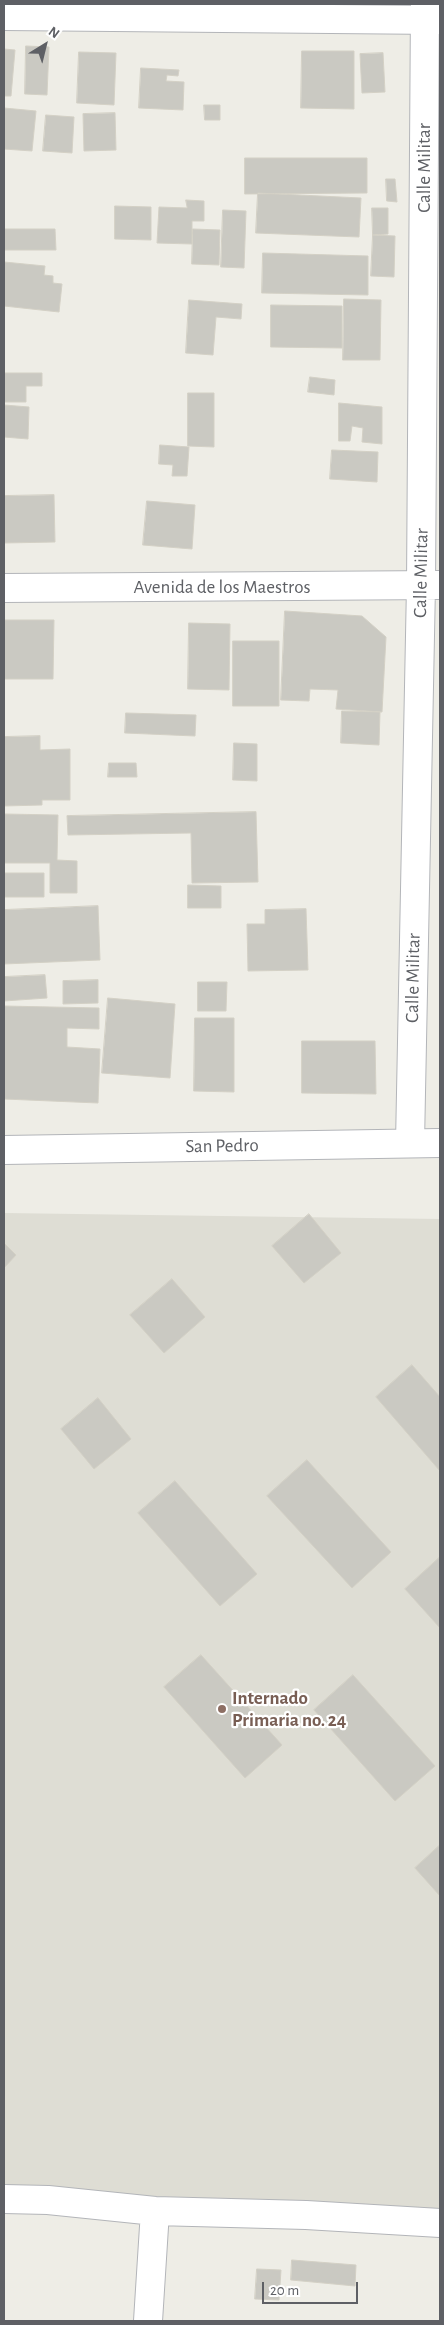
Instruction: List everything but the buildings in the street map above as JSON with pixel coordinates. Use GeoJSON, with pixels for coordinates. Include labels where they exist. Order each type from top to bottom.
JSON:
{"type":"FeatureCollection","features":[{"type":"Feature","properties":{"kind":"street"},"geometry":{"type":"LineString","coordinates":[[4,16],[430,15]]}},
{"type":"Feature","properties":{"kind":"street","name":"Calle Militar"},"geometry":{"type":"LineString","coordinates":[[410,1143],[430,585],[430,15]]}},
{"type":"Feature","properties":{"kind":"street","name":"Avenida de los Maestros"},"geometry":{"type":"LineString","coordinates":[[4,588],[430,585]]}},
{"type":"Feature","properties":{"kind":"street","name":"San Pedro"},"geometry":{"type":"LineString","coordinates":[[4,1150],[440,1143]]}},
{"type":"Feature","properties":{"kind":"street"},"geometry":{"type":"LineString","coordinates":[[4,2199],[48,2200],[155,2211],[306,2215],[440,2223]]}},
{"type":"Feature","properties":{"kind":"street"},"geometry":{"type":"LineString","coordinates":[[148,2321],[155,2211]]}},
{"type":"Feature","properties":{"kind":"shaded area","name":"Internado Primaria no. 24"},"geometry":{"type":"Polygon","coordinates":[[[4,1213],[440,1219],[440,2223],[4,2199],[4,1213]]]}},
{"type":"Feature","properties":{"kind":"place","name":"Internado Primaria no. 24"},"geometry":{"type":"Point","coordinates":[222,1709]}}]}
